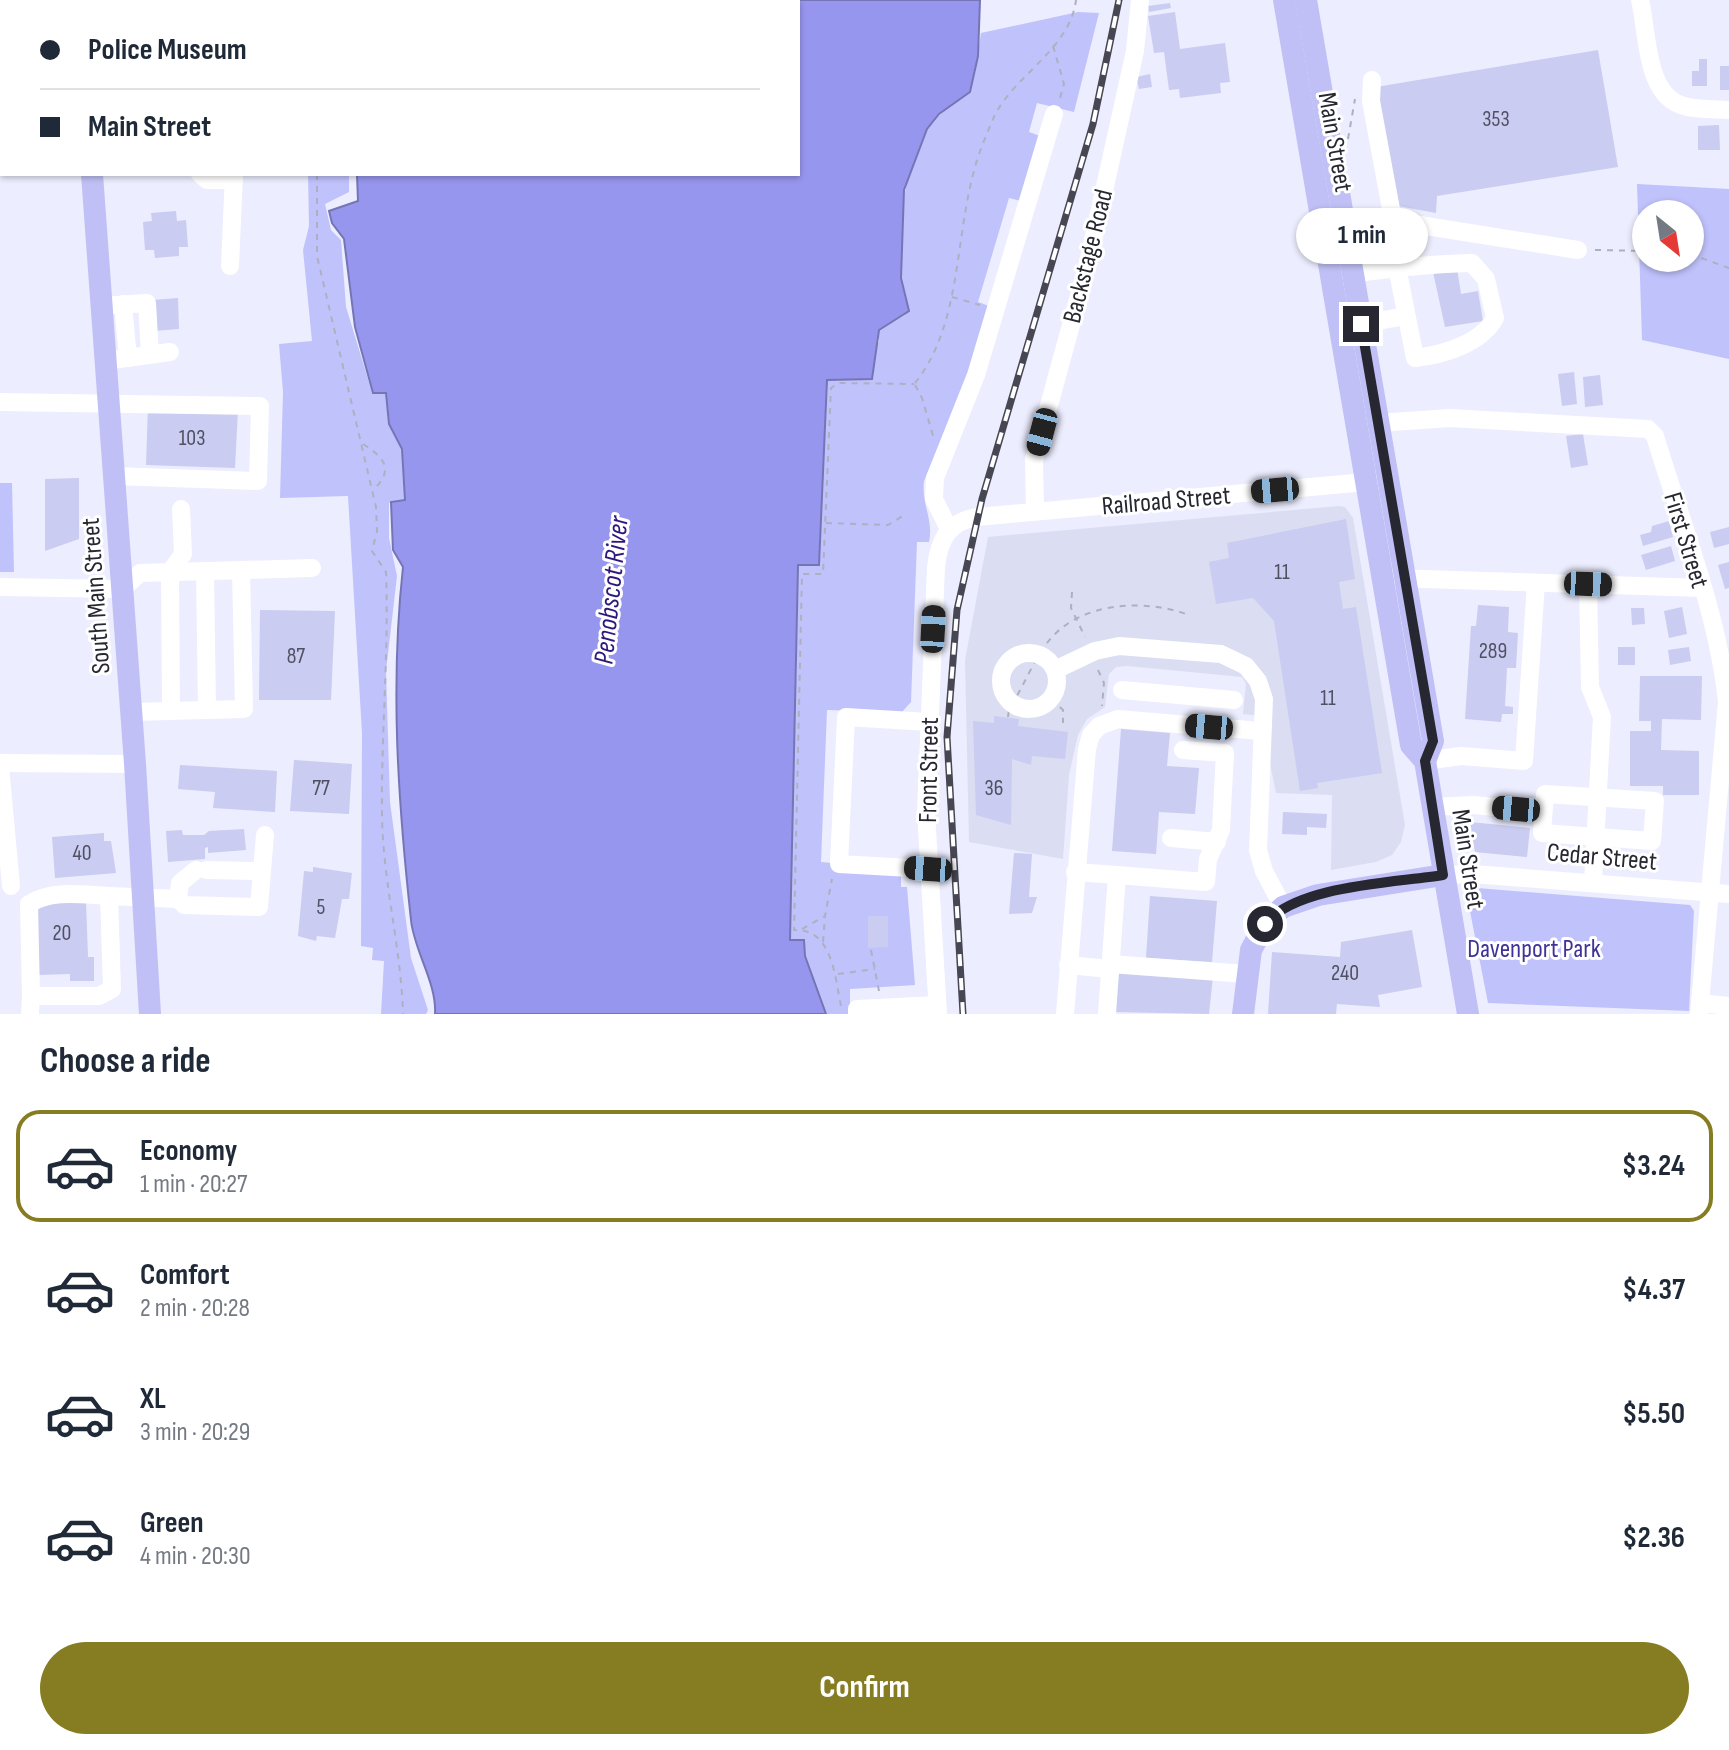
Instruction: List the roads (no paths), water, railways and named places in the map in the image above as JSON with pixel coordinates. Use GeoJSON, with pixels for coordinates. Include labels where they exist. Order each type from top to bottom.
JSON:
{"type":"FeatureCollection","features":[{"type":"Feature","properties":{"kind":"main road","name":"Main Street"},"geometry":{"type":"LineString","coordinates":[[1284,0],[1333,224]]}},
{"type":"Feature","properties":{"kind":"main road","name":"Main Street"},"geometry":{"type":"LineString","coordinates":[[1306,0],[1341,276],[1393,578],[1433,741],[1425,761],[1470,1014]]}},
{"type":"Feature","properties":{"kind":"main road","name":"South Main Street"},"geometry":{"type":"LineString","coordinates":[[92,176],[117,359],[108,401],[132,712],[150,1014]]}},
{"type":"Feature","properties":{"kind":"main road","name":"Main Street"},"geometry":{"type":"LineString","coordinates":[[1350,326],[1377,423],[1376,481]]}},
{"type":"Feature","properties":{"kind":"main road","name":"Cedar Street"},"geometry":{"type":"LineString","coordinates":[[1283,907],[1318,895],[1443,875]]}},
{"type":"Feature","properties":{"kind":"main road"},"geometry":{"type":"LineString","coordinates":[[1243,1014],[1246,974],[1260,931],[1283,907]]}},
{"type":"Feature","properties":{"kind":"street","name":"Backstage Road"},"geometry":{"type":"LineString","coordinates":[[1035,511],[1034,460],[1088,263],[1135,51],[1140,0]]}},
{"type":"Feature","properties":{"kind":"street"},"geometry":{"type":"LineString","coordinates":[[1640,0],[1656,82],[1670,101],[1686,107],[1729,110]]}},
{"type":"Feature","properties":{"kind":"street"},"geometry":{"type":"LineString","coordinates":[[1366,90],[1393,220]]}},
{"type":"Feature","properties":{"kind":"street"},"geometry":{"type":"LineString","coordinates":[[949,529],[934,499],[935,478],[976,375],[1054,114]]}},
{"type":"Feature","properties":{"kind":"street"},"geometry":{"type":"LineString","coordinates":[[202,176],[207,180],[234,177],[230,266]]}},
{"type":"Feature","properties":{"kind":"street"},"geometry":{"type":"LineString","coordinates":[[1333,224],[1393,220],[1578,250]]}},
{"type":"Feature","properties":{"kind":"street"},"geometry":{"type":"LineString","coordinates":[[1341,276],[1397,267],[1472,263],[1486,279],[1495,318],[1489,328],[1442,355],[1415,358],[1397,267]]}},
{"type":"Feature","properties":{"kind":"street"},"geometry":{"type":"LineString","coordinates":[[112,305],[147,303],[150,355]]}},
{"type":"Feature","properties":{"kind":"street"},"geometry":{"type":"LineString","coordinates":[[1350,326],[1406,316]]}},
{"type":"Feature","properties":{"kind":"street"},"geometry":{"type":"LineString","coordinates":[[117,359],[170,352]]}},
{"type":"Feature","properties":{"kind":"street"},"geometry":{"type":"LineString","coordinates":[[0,402],[108,401],[260,406],[258,481],[114,476]]}},
{"type":"Feature","properties":{"kind":"street","name":"First Street"},"geometry":{"type":"LineString","coordinates":[[1377,423],[1450,418],[1648,429],[1655,436],[1702,588],[1724,674],[1727,702],[1720,893],[1699,1009]]}},
{"type":"Feature","properties":{"kind":"street","name":"Railroad Street"},"geometry":{"type":"LineString","coordinates":[[949,529],[971,518],[1376,481]]}},
{"type":"Feature","properties":{"kind":"street"},"geometry":{"type":"LineString","coordinates":[[171,711],[170,572],[183,554],[181,509]]}},
{"type":"Feature","properties":{"kind":"street","name":"Front Street"},"geometry":{"type":"LineString","coordinates":[[937,1010],[928,869],[929,722],[936,567],[940,544],[949,529]]}},
{"type":"Feature","properties":{"kind":"street"},"geometry":{"type":"LineString","coordinates":[[0,587],[122,589],[140,573],[312,568]]}},
{"type":"Feature","properties":{"kind":"street"},"geometry":{"type":"LineString","coordinates":[[132,712],[244,709],[241,570]]}},
{"type":"Feature","properties":{"kind":"street"},"geometry":{"type":"LineString","coordinates":[[205,571],[207,710]]}},
{"type":"Feature","properties":{"kind":"street"},"geometry":{"type":"LineString","coordinates":[[1393,578],[1702,588]]}},
{"type":"Feature","properties":{"kind":"street"},"geometry":{"type":"LineString","coordinates":[[1425,761],[1461,756],[1524,761],[1536,583]]}},
{"type":"Feature","properties":{"kind":"street"},"geometry":{"type":"LineString","coordinates":[[1588,584],[1590,687],[1602,717],[1593,882]]}},
{"type":"Feature","properties":{"kind":"street"},"geometry":{"type":"LineString","coordinates":[[1058,668],[1095,651],[1119,646],[1228,656],[1251,671],[1264,699],[1259,857],[1283,907]]}},
{"type":"Feature","properties":{"kind":"street"},"geometry":{"type":"LineString","coordinates":[[1020,654],[1040,655],[1058,668],[1057,685],[1051,699],[1033,709],[1010,710],[1001,687],[1004,667],[1020,654]]}},
{"type":"Feature","properties":{"kind":"street"},"geometry":{"type":"LineString","coordinates":[[1122,690],[1234,700]]}},
{"type":"Feature","properties":{"kind":"street"},"geometry":{"type":"LineString","coordinates":[[1183,725],[1185,696]]}},
{"type":"Feature","properties":{"kind":"street"},"geometry":{"type":"LineString","coordinates":[[928,869],[839,864],[846,717],[929,722]]}},
{"type":"Feature","properties":{"kind":"street"},"geometry":{"type":"LineString","coordinates":[[1065,1014],[1085,764],[1091,735],[1100,718],[1261,731]]}},
{"type":"Feature","properties":{"kind":"street"},"geometry":{"type":"LineString","coordinates":[[1075,872],[1206,882],[1208,859],[1217,842],[1224,792],[1225,753],[1183,750]]}},
{"type":"Feature","properties":{"kind":"street"},"geometry":{"type":"LineString","coordinates":[[11,886],[0,764],[135,764]]}},
{"type":"Feature","properties":{"kind":"street"},"geometry":{"type":"LineString","coordinates":[[1224,792],[1259,794]]}},
{"type":"Feature","properties":{"kind":"street"},"geometry":{"type":"LineString","coordinates":[[1545,794],[1597,797],[1655,801],[1652,841],[1542,833],[1545,794]]}},
{"type":"Feature","properties":{"kind":"street"},"geometry":{"type":"LineString","coordinates":[[1432,807],[1473,805],[1516,809]]}},
{"type":"Feature","properties":{"kind":"street"},"geometry":{"type":"LineString","coordinates":[[109,896],[112,989],[99,996],[30,1005],[29,904],[39,897],[62,894],[109,896],[143,898],[178,899],[184,905],[259,907],[252,871],[265,835]]}},
{"type":"Feature","properties":{"kind":"street"},"geometry":{"type":"LineString","coordinates":[[1171,838],[1217,842]]}},
{"type":"Feature","properties":{"kind":"street"},"geometry":{"type":"LineString","coordinates":[[178,899],[180,883],[201,870],[252,871]]}},
{"type":"Feature","properties":{"kind":"street","name":"Cedar Street"},"geometry":{"type":"LineString","coordinates":[[1443,875],[1473,874],[1720,893]]}},
{"type":"Feature","properties":{"kind":"street"},"geometry":{"type":"LineString","coordinates":[[1107,1014],[1117,875]]}},
{"type":"Feature","properties":{"kind":"street"},"geometry":{"type":"LineString","coordinates":[[1068,965],[1246,974]]}},
{"type":"Feature","properties":{"kind":"street"},"geometry":{"type":"LineString","coordinates":[[1699,1009],[1729,1006]]}},
{"type":"Feature","properties":{"kind":"street"},"geometry":{"type":"LineString","coordinates":[[850,1013],[857,1009],[880,1008],[937,1010]]}},
{"type":"Feature","properties":{"kind":"water","name":"Penobscot River"},"geometry":{"type":"Polygon","coordinates":[[[800,0],[980,0],[978,56],[970,92],[939,114],[927,129],[904,190],[901,278],[909,311],[879,330],[872,379],[827,380],[819,565],[798,565],[790,940],[804,940],[805,956],[826,1014],[435,1014],[433,991],[411,920],[399,787],[396,700],[403,567],[393,550],[391,502],[405,500],[402,449],[389,424],[386,393],[373,393],[355,327],[344,239],[332,223],[329,211],[358,201],[357,176],[800,176],[800,0]]]}},
{"type":"Feature","properties":{"kind":"railway"},"geometry":{"type":"LineString","coordinates":[[963,1014],[947,737],[957,610],[982,499],[1093,124],[1119,0]]}},
{"type":"Feature","properties":{"kind":"park label","name":"Davenport Park"},"geometry":{"type":"Point","coordinates":[1534,948]}}]}
